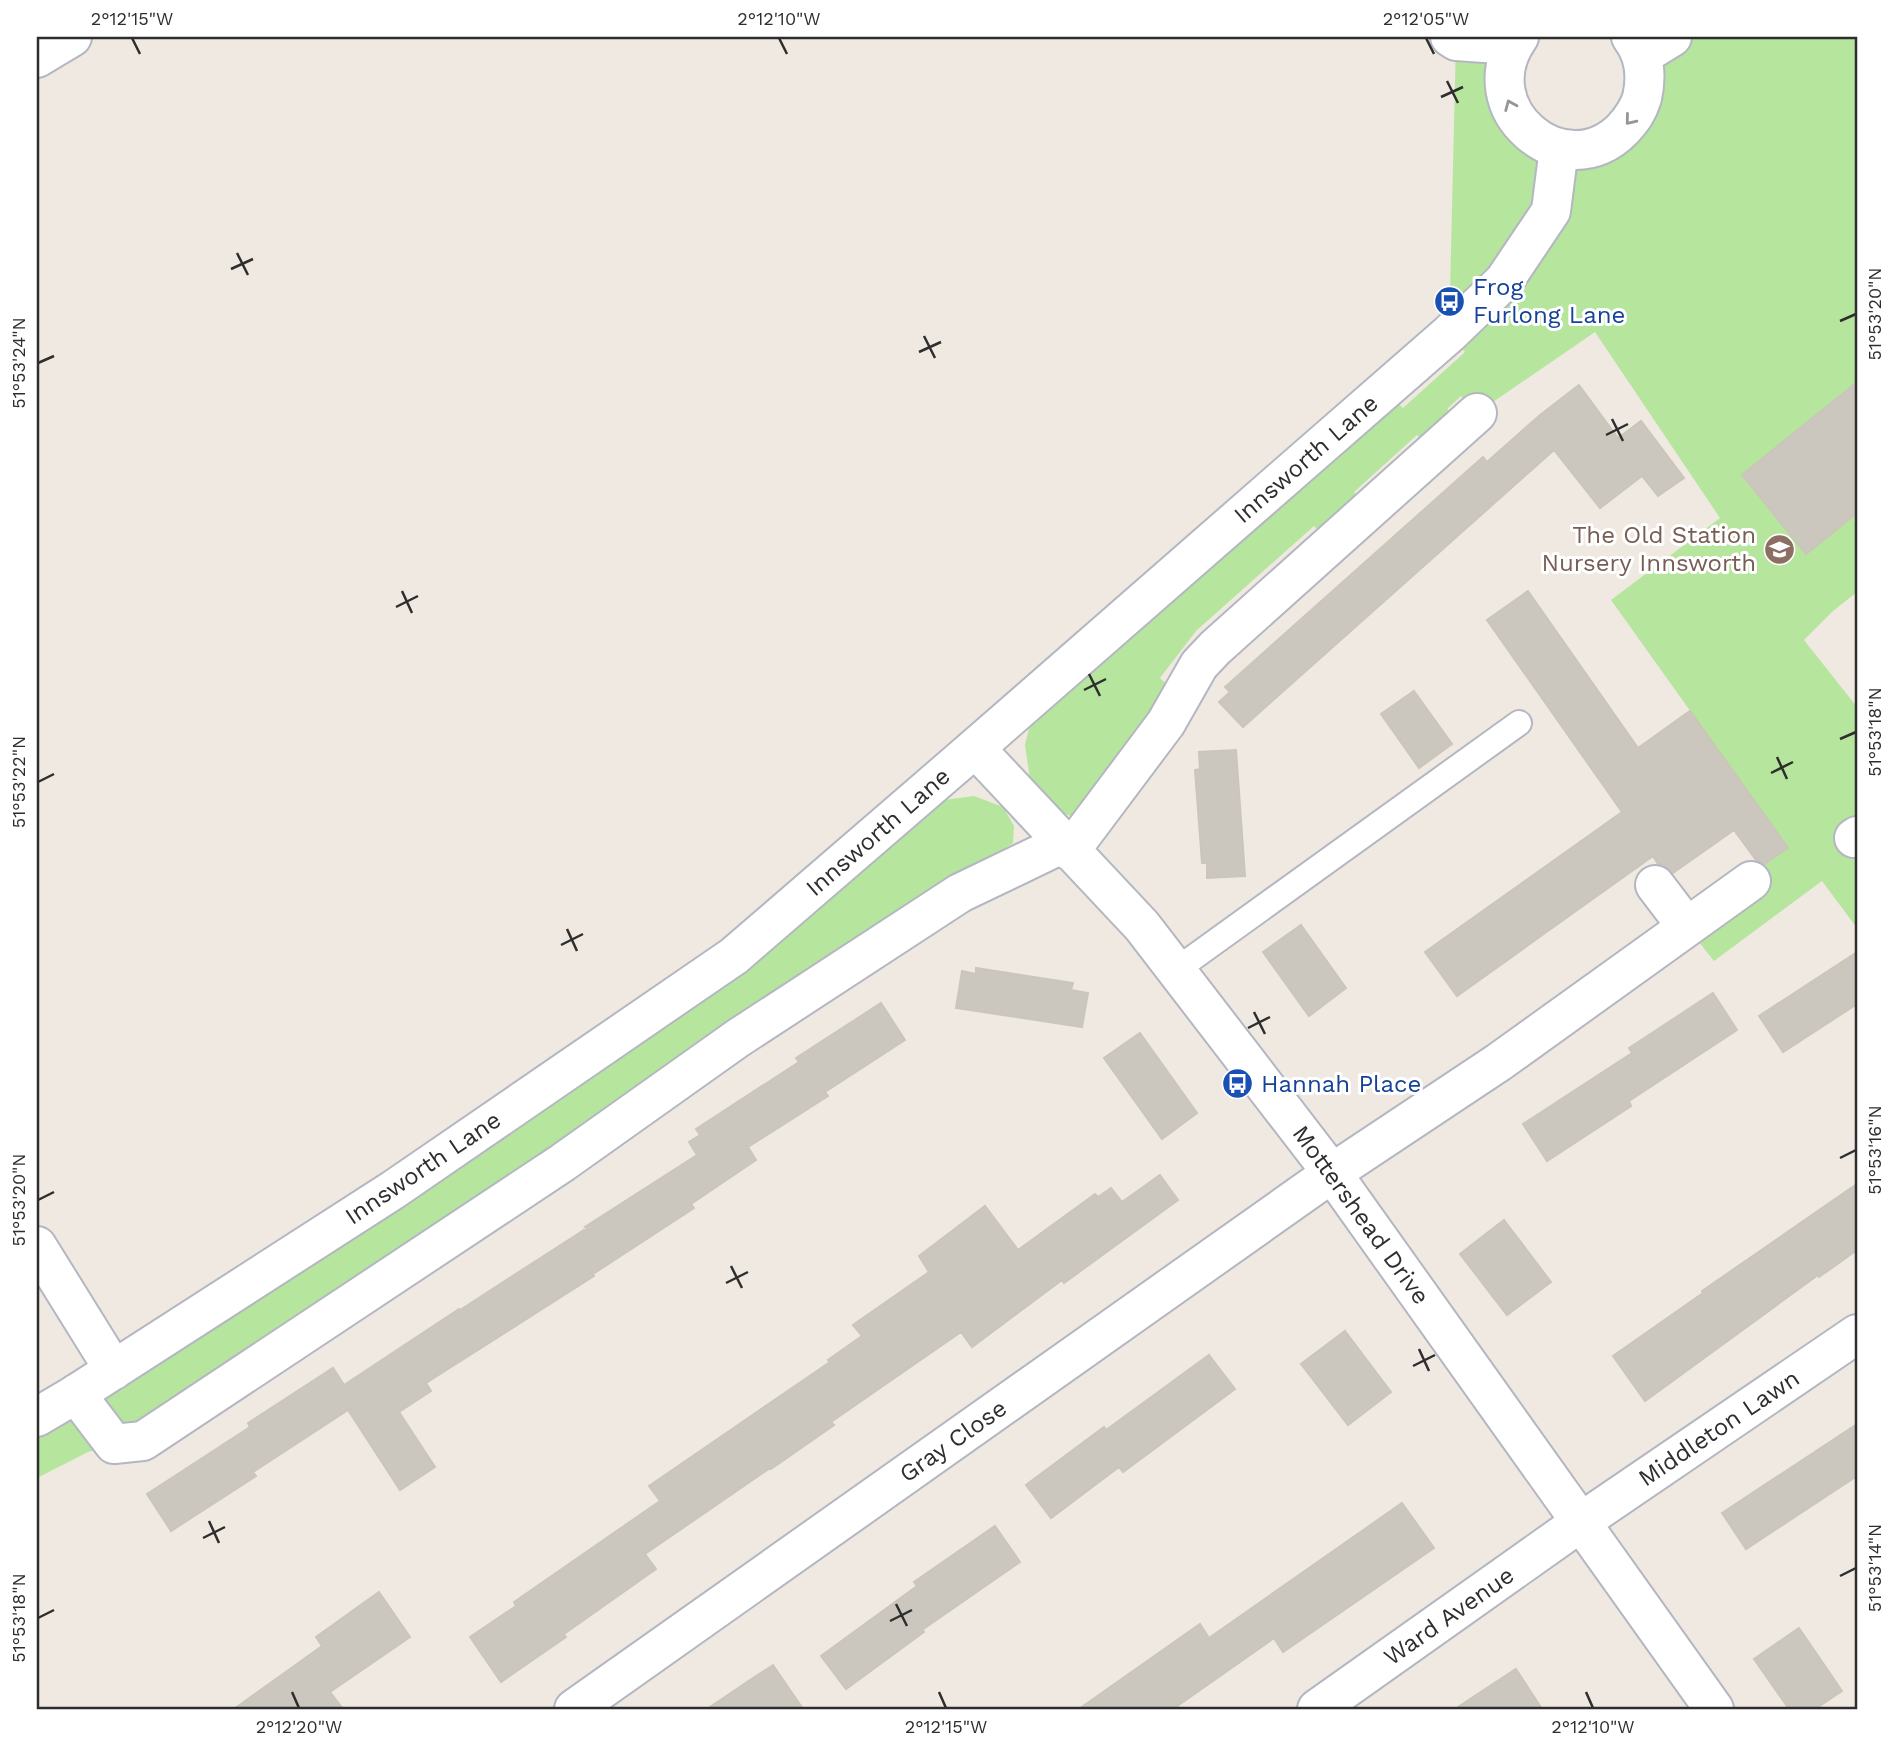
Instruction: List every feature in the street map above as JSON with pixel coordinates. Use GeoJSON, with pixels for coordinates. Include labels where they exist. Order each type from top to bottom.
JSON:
{"type":"FeatureCollection","features":[{"type":"Feature","properties":{"kind":"street"},"geometry":{"type":"LineString","coordinates":[[37,58],[72,37]]}},
{"type":"Feature","properties":{"kind":"street"},"geometry":{"type":"LineString","coordinates":[[1450,37],[1456,41],[1516,41],[1507,60],[1504,75],[1507,100],[1518,122],[1536,139],[1559,148],[1576,149],[1594,147],[1615,136],[1633,119],[1639,108],[1645,84],[1648,43]]}},
{"type":"Feature","properties":{"kind":"street","name":"Innsworth Lane"},"geometry":{"type":"LineString","coordinates":[[37,1417],[393,1190],[734,956],[1449,334],[1504,281],[1551,211],[1559,148]]}},
{"type":"Feature","properties":{"kind":"street"},"geometry":{"type":"LineString","coordinates":[[76,1394],[114,1444],[143,1441],[562,1163],[738,1038],[960,893],[1067,847],[1166,723],[1199,666],[1215,648],[1477,413]]}},
{"type":"Feature","properties":{"kind":"street","name":"Mottershead Drive"},"geometry":{"type":"LineString","coordinates":[[975,748],[1142,926],[1176,970],[1332,1173],[1714,1709]]}},
{"type":"Feature","properties":{"kind":"street"},"geometry":{"type":"LineString","coordinates":[[1332,1173],[1499,1062],[1751,881]]}},
{"type":"Feature","properties":{"kind":"street"},"geometry":{"type":"LineString","coordinates":[[1655,885],[1686,927]]}},
{"type":"Feature","properties":{"kind":"street","name":"Gray Close"},"geometry":{"type":"LineString","coordinates":[[574,1709],[1332,1173]]}},
{"type":"Feature","properties":{"kind":"street"},"geometry":{"type":"LineString","coordinates":[[37,1246],[114,1370]]}},
{"type":"Feature","properties":{"kind":"street","name":"Middleton Lawn"},"geometry":{"type":"LineString","coordinates":[[1580,1522],[1857,1334]]}},
{"type":"Feature","properties":{"kind":"street","name":"Ward Avenue"},"geometry":{"type":"LineString","coordinates":[[1317,1709],[1580,1522]]}},
{"type":"Feature","properties":{"kind":"lane"},"geometry":{"type":"LineString","coordinates":[[1176,970],[1519,723]]}},
{"type":"Feature","properties":{"kind":"green space"},"geometry":{"type":"Polygon","coordinates":[[[1631,37],[1857,37],[1857,592],[1804,640],[1857,707],[1857,928],[1822,881],[1714,961],[1687,927],[1788,848],[1611,600],[1720,518],[1595,332],[1477,413],[1461,396],[1448,408],[1447,424],[1425,443],[1417,435],[1354,492],[1361,500],[1323,536],[1314,526],[1196,631],[1160,678],[1172,689],[1074,817],[1062,813],[1030,779],[1025,745],[1032,716],[1392,397],[1403,408],[1465,352],[1449,334],[1456,41],[1513,45],[1536,139],[1633,119],[1631,37]]]}},
{"type":"Feature","properties":{"kind":"green space"},"geometry":{"type":"Polygon","coordinates":[[[974,796],[1003,807],[1014,826],[1013,843],[951,878],[114,1444],[88,1452],[37,1478],[37,1417],[937,801],[974,796]]]}},
{"type":"Feature","properties":{"kind":"building"},"geometry":{"type":"Polygon","coordinates":[[[1857,382],[1857,513],[1806,554],[1742,475],[1857,382]]]}},
{"type":"Feature","properties":{"kind":"building"},"geometry":{"type":"Polygon","coordinates":[[[1579,385],[1618,438],[1641,421],[1684,478],[1658,496],[1642,476],[1600,508],[1554,450],[1243,727],[1219,702],[1230,692],[1225,687],[1483,457],[1487,462],[1579,385]]]}},
{"type":"Feature","properties":{"kind":"building"},"geometry":{"type":"Polygon","coordinates":[[[1528,591],[1638,748],[1690,711],[1788,848],[1764,864],[1756,860],[1734,830],[1673,873],[1664,865],[1658,864],[1653,856],[1457,996],[1425,952],[1622,812],[1487,620],[1528,591]]]}},
{"type":"Feature","properties":{"kind":"building"},"geometry":{"type":"Polygon","coordinates":[[[1414,691],[1452,744],[1419,768],[1381,714],[1414,691]]]}},
{"type":"Feature","properties":{"kind":"building"},"geometry":{"type":"Polygon","coordinates":[[[1236,750],[1245,876],[1207,878],[1207,863],[1202,863],[1195,770],[1200,769],[1199,752],[1236,750]]]}},
{"type":"Feature","properties":{"kind":"building"},"geometry":{"type":"Polygon","coordinates":[[[1301,925],[1346,988],[1309,1016],[1263,952],[1301,925]]]}},
{"type":"Feature","properties":{"kind":"building"},"geometry":{"type":"Polygon","coordinates":[[[1857,952],[1857,1004],[1783,1052],[1759,1016],[1857,952]]]}},
{"type":"Feature","properties":{"kind":"building"},"geometry":{"type":"Polygon","coordinates":[[[976,968],[1073,983],[1071,990],[1088,993],[1082,1027],[956,1008],[962,971],[976,974],[976,968]]]}},
{"type":"Feature","properties":{"kind":"building"},"geometry":{"type":"Polygon","coordinates":[[[1713,993],[1737,1030],[1629,1101],[1631,1106],[1547,1161],[1523,1124],[1632,1053],[1629,1048],[1713,993]]]}},
{"type":"Feature","properties":{"kind":"building"},"geometry":{"type":"Polygon","coordinates":[[[881,1003],[905,1040],[825,1092],[828,1096],[748,1147],[756,1160],[691,1204],[694,1208],[593,1274],[594,1276],[426,1383],[431,1391],[399,1412],[435,1467],[400,1490],[348,1410],[253,1472],[256,1476],[171,1531],[147,1494],[250,1427],[248,1423],[333,1368],[344,1385],[697,1155],[689,1142],[700,1135],[696,1129],[799,1062],[796,1058],[881,1003]]]}},
{"type":"Feature","properties":{"kind":"building"},"geometry":{"type":"Polygon","coordinates":[[[1140,1033],[1197,1113],[1162,1139],[1104,1058],[1140,1033]]]}},
{"type":"Feature","properties":{"kind":"building"},"geometry":{"type":"Polygon","coordinates":[[[1160,1175],[1178,1200],[1064,1283],[1062,1280],[972,1347],[961,1332],[831,1422],[834,1425],[645,1554],[656,1569],[501,1682],[470,1637],[516,1606],[514,1602],[660,1501],[649,1486],[830,1362],[828,1360],[862,1336],[853,1325],[929,1272],[919,1256],[985,1206],[1018,1250],[1095,1194],[1098,1197],[1111,1188],[1122,1202],[1160,1175]]]}},
{"type":"Feature","properties":{"kind":"building"},"geometry":{"type":"Polygon","coordinates":[[[1857,1184],[1857,1250],[1819,1277],[1818,1275],[1645,1401],[1613,1356],[1857,1184]]]}},
{"type":"Feature","properties":{"kind":"building"},"geometry":{"type":"Polygon","coordinates":[[[1504,1220],[1551,1282],[1507,1315],[1460,1254],[1504,1220]]]}},
{"type":"Feature","properties":{"kind":"building"},"geometry":{"type":"Polygon","coordinates":[[[1345,1331],[1391,1392],[1348,1425],[1301,1364],[1345,1331]]]}},
{"type":"Feature","properties":{"kind":"building"},"geometry":{"type":"Polygon","coordinates":[[[1209,1355],[1235,1389],[1123,1472],[1119,1467],[1051,1518],[1026,1485],[1104,1427],[1106,1430],[1209,1355]]]}},
{"type":"Feature","properties":{"kind":"building"},"geometry":{"type":"Polygon","coordinates":[[[1857,1424],[1857,1476],[1746,1549],[1722,1513],[1857,1424]]]}},
{"type":"Feature","properties":{"kind":"building"},"geometry":{"type":"Polygon","coordinates":[[[1402,1503],[1434,1548],[1283,1652],[1274,1638],[1173,1709],[1079,1709],[1200,1624],[1209,1638],[1402,1503]]]}},
{"type":"Feature","properties":{"kind":"building"},"geometry":{"type":"Polygon","coordinates":[[[995,1526],[1020,1562],[922,1630],[924,1632],[846,1689],[821,1656],[917,1586],[914,1582],[995,1526]]]}},
{"type":"Feature","properties":{"kind":"building"},"geometry":{"type":"Polygon","coordinates":[[[379,1592],[410,1637],[330,1692],[343,1709],[234,1709],[322,1646],[316,1637],[379,1592]]]}},
{"type":"Feature","properties":{"kind":"building"},"geometry":{"type":"Polygon","coordinates":[[[1799,1628],[1842,1691],[1815,1709],[1789,1709],[1754,1659],[1799,1628]]]}},
{"type":"Feature","properties":{"kind":"building"},"geometry":{"type":"Polygon","coordinates":[[[773,1665],[803,1709],[707,1709],[756,1676],[773,1665]]]}},
{"type":"Feature","properties":{"kind":"building"},"geometry":{"type":"Polygon","coordinates":[[[1516,1669],[1542,1709],[1455,1709],[1516,1669]]]}},
{"type":"Feature","properties":{"kind":"place","name":"Frog Furlong Lane"},"geometry":{"type":"Point","coordinates":[1450,301]}},
{"type":"Feature","properties":{"kind":"place","name":"The Old Station Nursery Innsworth"},"geometry":{"type":"Point","coordinates":[1779,549]}},
{"type":"Feature","properties":{"kind":"place","name":"Hannah Place"},"geometry":{"type":"Point","coordinates":[1238,1084]}}]}
